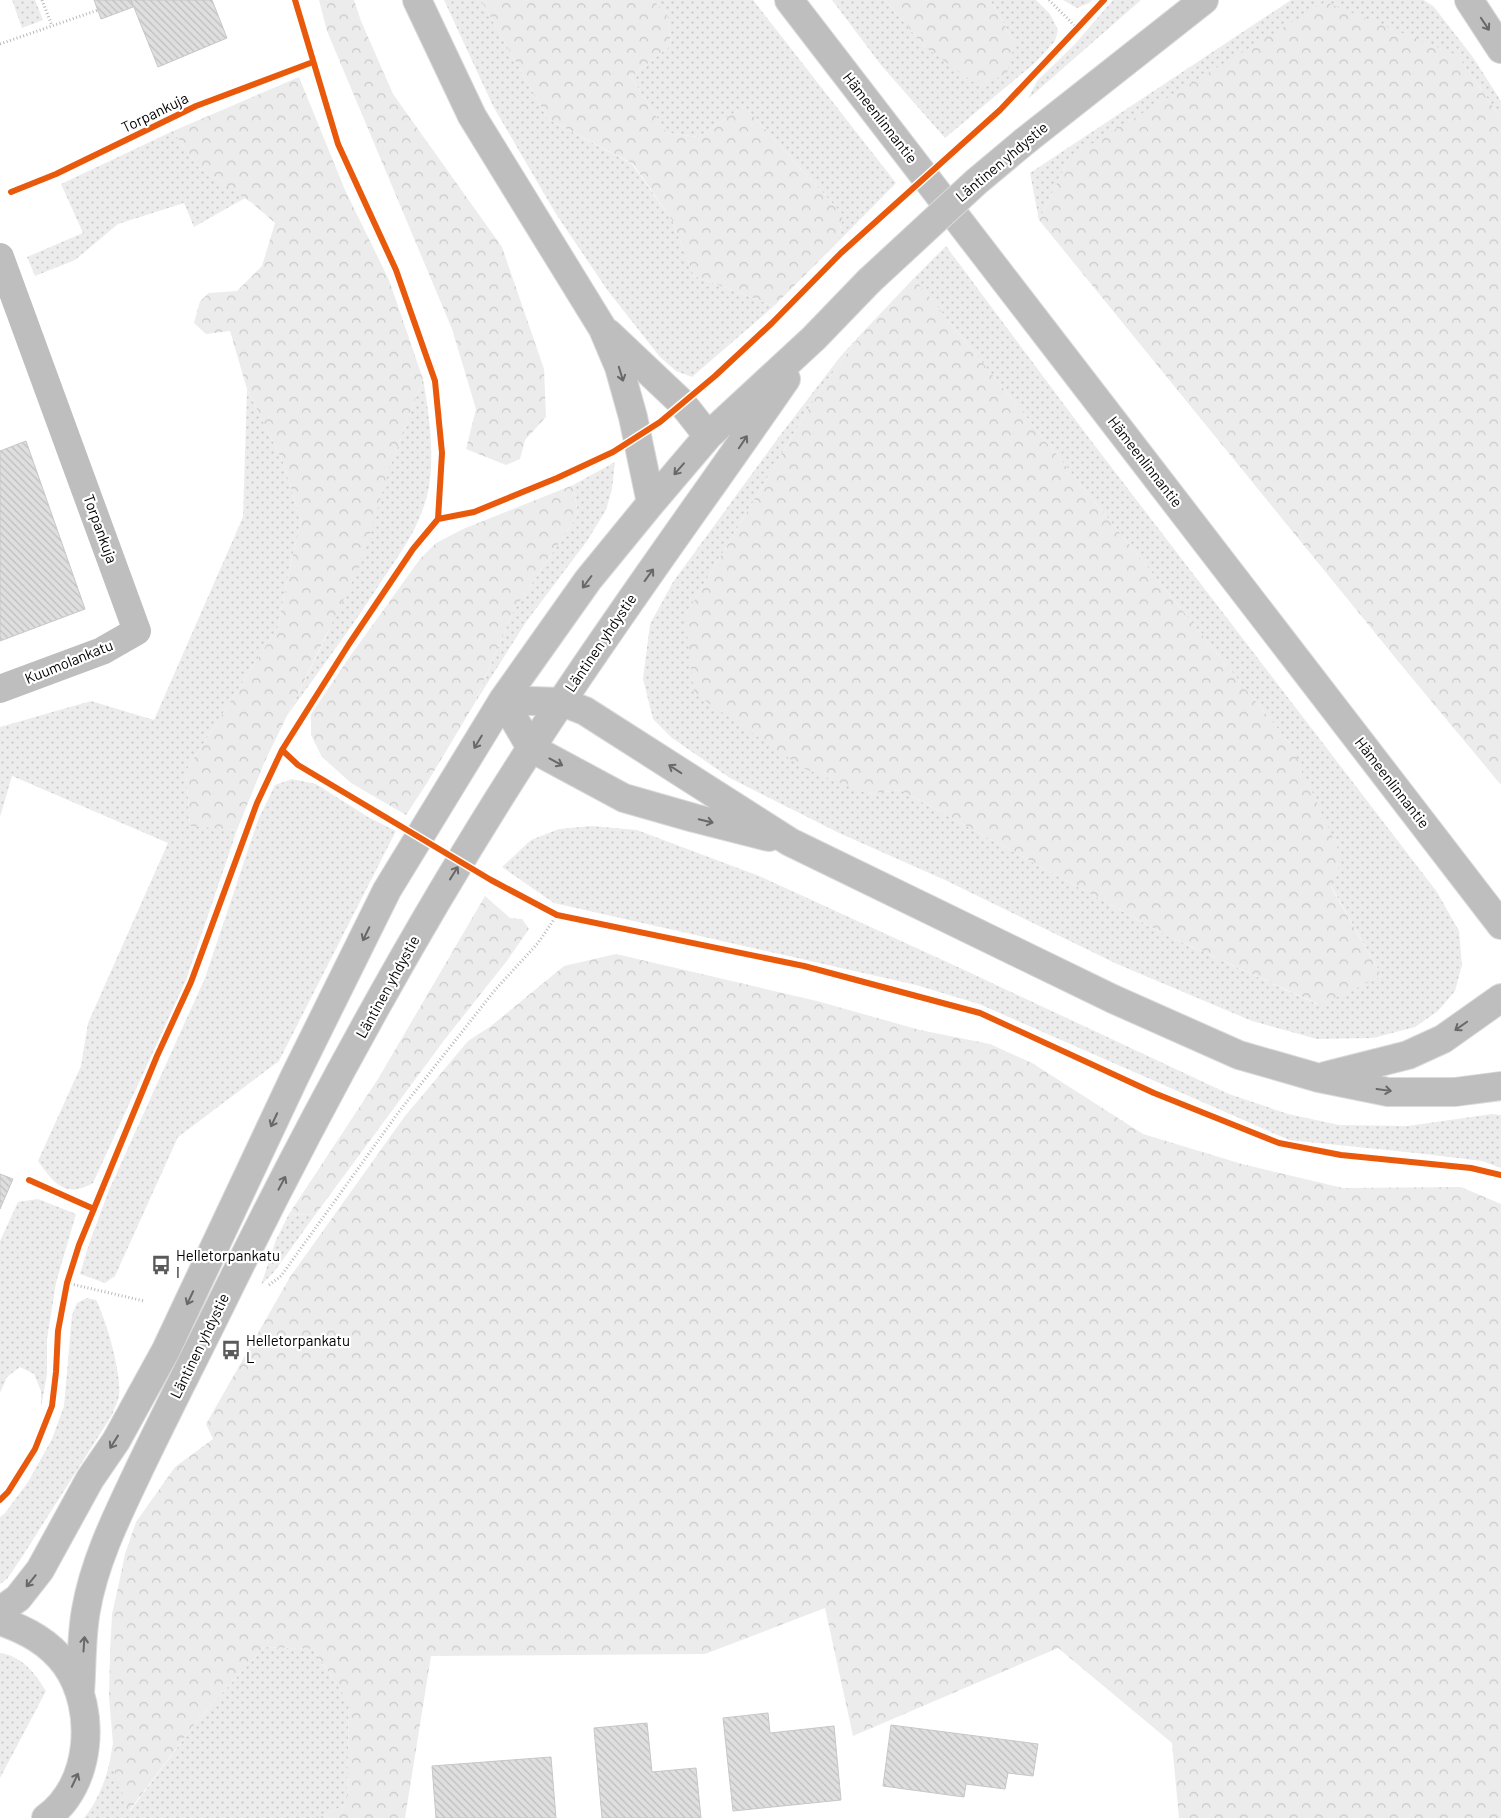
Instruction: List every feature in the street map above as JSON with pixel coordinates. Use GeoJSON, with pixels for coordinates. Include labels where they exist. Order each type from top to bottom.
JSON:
{"type":"FeatureCollection","features":[{"type":"Feature","properties":{"kind":"main road"},"geometry":{"type":"LineString","coordinates":[[417,0],[472,116],[603,329],[619,367],[633,417],[650,503]]}},
{"type":"Feature","properties":{"kind":"main road","name":"Hämeenlinnantie"},"geometry":{"type":"LineString","coordinates":[[789,0],[1501,925]]}},
{"type":"Feature","properties":{"kind":"main road","name":"Läntinen yhdystie"},"geometry":{"type":"LineString","coordinates":[[0,1611],[18,1598],[40,1570],[90,1479],[116,1441],[144,1391],[166,1350],[295,1076],[387,890],[503,700],[588,580],[650,503],[708,436],[814,338],[869,281],[976,182],[1204,0]]}},
{"type":"Feature","properties":{"kind":"main road"},"geometry":{"type":"LineString","coordinates":[[1469,0],[1501,49]]}},
{"type":"Feature","properties":{"kind":"main road","name":"Torpankuja"},"geometry":{"type":"LineString","coordinates":[[0,257],[137,631]]}},
{"type":"Feature","properties":{"kind":"main road"},"geometry":{"type":"LineString","coordinates":[[603,329],[682,404],[708,436]]}},
{"type":"Feature","properties":{"kind":"main road","name":"Läntinen yhdystie"},"geometry":{"type":"LineString","coordinates":[[80,1693],[86,1611],[99,1564],[119,1513],[259,1226],[334,1083],[429,914],[531,748],[623,610],[704,499],[814,338]]}},
{"type":"Feature","properties":{"kind":"main road","name":"Kuumolankatu"},"geometry":{"type":"LineString","coordinates":[[0,689],[102,651],[137,631]]}},
{"type":"Feature","properties":{"kind":"main road"},"geometry":{"type":"LineString","coordinates":[[503,700],[562,702],[585,711],[790,842],[1113,999],[1239,1054],[1319,1078],[1388,1092],[1455,1092],[1501,1086]]}},
{"type":"Feature","properties":{"kind":"main road"},"geometry":{"type":"LineString","coordinates":[[503,700],[531,748],[624,798],[790,842]]}},
{"type":"Feature","properties":{"kind":"main road"},"geometry":{"type":"LineString","coordinates":[[1319,1078],[1408,1055],[1443,1039],[1501,998]]}},
{"type":"Feature","properties":{"kind":"main road"},"geometry":{"type":"LineString","coordinates":[[0,1621],[36,1636],[52,1650],[66,1666],[80,1693],[86,1717],[85,1744],[81,1768],[68,1794],[46,1818]]}},
{"type":"Feature","properties":{"kind":"path"},"geometry":{"type":"LineString","coordinates":[[42,0],[52,26]]}},
{"type":"Feature","properties":{"kind":"path"},"geometry":{"type":"LineString","coordinates":[[1049,0],[1078,29]]}},
{"type":"Feature","properties":{"kind":"path"},"geometry":{"type":"LineString","coordinates":[[0,44],[98,10]]}},
{"type":"Feature","properties":{"kind":"path"},"geometry":{"type":"LineString","coordinates":[[1071,35],[1084,21]]}},
{"type":"Feature","properties":{"kind":"path"},"geometry":{"type":"LineString","coordinates":[[548,910],[556,915],[566,917]]}},
{"type":"Feature","properties":{"kind":"path"},"geometry":{"type":"LineString","coordinates":[[266,1288],[280,1276],[398,1114],[495,990],[538,943],[556,915]]}},
{"type":"Feature","properties":{"kind":"path"},"geometry":{"type":"LineString","coordinates":[[65,1293],[70,1274]]}},
{"type":"Feature","properties":{"kind":"path"},"geometry":{"type":"LineString","coordinates":[[67,1283],[144,1301]]}},
{"type":"Feature","properties":{"kind":"green space"},"geometry":{"type":"Polygon","coordinates":[[[12,0],[35,0],[43,20],[22,28],[12,0]]]}},
{"type":"Feature","properties":{"kind":"green space"},"geometry":{"type":"Polygon","coordinates":[[[319,0],[354,0],[361,21],[393,94],[502,247],[544,369],[546,417],[525,440],[520,459],[506,465],[466,449],[476,409],[452,329],[327,31],[319,0]]]}},
{"type":"Feature","properties":{"kind":"green space"},"geometry":{"type":"Polygon","coordinates":[[[444,0],[481,0],[548,119],[632,164],[672,220],[694,276],[774,306],[692,377],[676,371],[660,357],[608,291],[556,214],[493,106],[444,0]]]}},
{"type":"Feature","properties":{"kind":"green space"},"geometry":{"type":"Polygon","coordinates":[[[481,0],[652,0],[667,13],[671,45],[631,77],[667,133],[698,137],[744,106],[843,215],[837,243],[774,306],[694,276],[672,220],[633,164],[548,119],[481,0]]]}},
{"type":"Feature","properties":{"kind":"green space"},"geometry":{"type":"Polygon","coordinates":[[[652,0],[753,0],[896,183],[837,243],[843,215],[744,106],[698,137],[667,133],[631,77],[671,45],[667,13],[652,0]]]}},
{"type":"Feature","properties":{"kind":"green space"},"geometry":{"type":"Polygon","coordinates":[[[832,0],[885,0],[925,47],[1015,43],[990,0],[1036,0],[1050,14],[1058,30],[1055,41],[1036,62],[945,138],[881,65],[832,0]]]}},
{"type":"Feature","properties":{"kind":"green space"},"geometry":{"type":"Polygon","coordinates":[[[885,0],[990,0],[1015,43],[1007,73],[980,87],[925,47],[885,0]]]}},
{"type":"Feature","properties":{"kind":"green space"},"geometry":{"type":"Polygon","coordinates":[[[1063,0],[1092,0],[1077,8],[1063,0]]]}},
{"type":"Feature","properties":{"kind":"green space"},"geometry":{"type":"Polygon","coordinates":[[[1113,0],[1141,0],[1028,99],[1037,81],[1074,45],[1113,0]]]}},
{"type":"Feature","properties":{"kind":"green space"},"geometry":{"type":"Polygon","coordinates":[[[1291,0],[1424,0],[1434,7],[1472,56],[1501,101],[1501,118],[1457,55],[1070,157],[1039,220],[1030,173],[1291,0]]]}},
{"type":"Feature","properties":{"kind":"green space"},"geometry":{"type":"Polygon","coordinates":[[[1325,2],[1457,55],[1501,118],[1501,785],[1039,220],[1070,157],[1325,2]]]}},
{"type":"Feature","properties":{"kind":"green space"},"geometry":{"type":"Polygon","coordinates":[[[299,77],[345,190],[389,280],[423,379],[390,467],[361,564],[265,761],[237,830],[190,826],[186,771],[278,627],[301,521],[283,462],[247,389],[230,331],[206,334],[194,323],[200,301],[209,293],[237,291],[262,266],[275,223],[252,203],[200,169],[173,131],[299,77]]]}},
{"type":"Feature","properties":{"kind":"green space"},"geometry":{"type":"Polygon","coordinates":[[[173,131],[200,169],[245,198],[194,227],[184,203],[118,224],[75,260],[35,276],[27,257],[83,233],[61,184],[173,131]]]}},
{"type":"Feature","properties":{"kind":"green space"},"geometry":{"type":"Polygon","coordinates":[[[946,246],[1089,438],[1437,892],[1459,931],[1462,965],[1455,991],[1438,1011],[1415,1027],[1373,1038],[1317,1039],[1252,1021],[1117,964],[945,880],[839,833],[730,778],[672,738],[653,719],[643,679],[650,624],[673,582],[778,438],[840,357],[861,334],[818,393],[685,616],[868,794],[900,790],[1164,934],[1319,1005],[1382,976],[1331,886],[1291,745],[914,278],[946,246]]]}},
{"type":"Feature","properties":{"kind":"green space"},"geometry":{"type":"Polygon","coordinates":[[[914,278],[1291,745],[1342,858],[1331,887],[1382,976],[1320,1005],[1164,934],[900,790],[868,794],[803,768],[694,693],[685,616],[818,393],[861,334],[914,278]]]}},
{"type":"Feature","properties":{"kind":"green space"},"geometry":{"type":"Polygon","coordinates":[[[423,379],[429,422],[431,468],[427,496],[419,519],[403,549],[372,597],[287,716],[326,637],[423,379]]]}},
{"type":"Feature","properties":{"kind":"green space"},"geometry":{"type":"Polygon","coordinates":[[[247,389],[283,462],[301,521],[278,627],[186,771],[190,825],[237,830],[186,980],[93,1183],[83,1188],[68,1189],[55,1182],[38,1161],[81,1066],[88,1023],[168,843],[12,776],[0,817],[0,727],[91,701],[154,720],[243,517],[247,389]]]}},
{"type":"Feature","properties":{"kind":"green space"},"geometry":{"type":"Polygon","coordinates":[[[615,462],[612,489],[606,510],[587,541],[526,622],[473,706],[514,610],[578,515],[573,485],[615,462]]]}},
{"type":"Feature","properties":{"kind":"green space"},"geometry":{"type":"Polygon","coordinates":[[[573,485],[578,515],[514,610],[473,706],[406,815],[351,783],[322,757],[311,735],[311,714],[420,559],[436,543],[463,529],[573,485]]]}},
{"type":"Feature","properties":{"kind":"green space"},"geometry":{"type":"Polygon","coordinates":[[[292,779],[316,784],[368,817],[396,831],[279,1061],[178,1137],[115,1276],[105,1283],[80,1274],[109,1190],[205,978],[258,820],[275,785],[292,779]]]}},
{"type":"Feature","properties":{"kind":"green space"},"geometry":{"type":"Polygon","coordinates":[[[592,826],[637,830],[759,876],[1229,1094],[1288,1114],[1339,1125],[1408,1126],[1492,1114],[1501,1115],[1501,1168],[1482,1161],[1289,1140],[979,1004],[916,985],[554,903],[502,867],[531,840],[559,829],[592,826]]]}},
{"type":"Feature","properties":{"kind":"green space"},"geometry":{"type":"Polygon","coordinates":[[[485,896],[510,918],[522,919],[529,929],[315,1215],[289,1214],[378,1079],[485,896]]]}},
{"type":"Feature","properties":{"kind":"green space"},"geometry":{"type":"Polygon","coordinates":[[[616,954],[817,1001],[920,1030],[990,1044],[1032,1063],[1143,1134],[1242,1164],[1343,1188],[1461,1187],[1501,1204],[1501,1818],[1179,1818],[1172,1743],[1058,1648],[853,1736],[825,1608],[705,1654],[431,1656],[405,1818],[318,1818],[347,1804],[349,1702],[313,1649],[264,1647],[197,1721],[129,1811],[110,1760],[113,1743],[109,1698],[110,1653],[112,1614],[125,1554],[136,1522],[175,1467],[213,1439],[206,1424],[290,1277],[405,1116],[468,1041],[491,1026],[564,966],[616,954]]]}},
{"type":"Feature","properties":{"kind":"green space"},"geometry":{"type":"Polygon","coordinates":[[[38,1199],[76,1214],[56,1283],[47,1339],[47,1374],[41,1408],[41,1391],[34,1374],[20,1367],[7,1377],[0,1393],[0,1241],[18,1202],[38,1199]]]}},
{"type":"Feature","properties":{"kind":"green space"},"geometry":{"type":"Polygon","coordinates":[[[289,1214],[315,1215],[274,1272],[261,1285],[276,1240],[289,1214]]]}},
{"type":"Feature","properties":{"kind":"green space"},"geometry":{"type":"Polygon","coordinates":[[[87,1298],[96,1300],[108,1333],[118,1374],[118,1398],[112,1415],[22,1557],[7,1579],[0,1584],[0,1517],[28,1482],[52,1439],[64,1406],[72,1315],[77,1303],[87,1298]]]}},
{"type":"Feature","properties":{"kind":"green space"},"geometry":{"type":"Polygon","coordinates":[[[264,1647],[313,1649],[349,1702],[347,1804],[318,1818],[84,1818],[100,1791],[110,1760],[130,1811],[197,1721],[264,1647]]]}},
{"type":"Feature","properties":{"kind":"green space"},"geometry":{"type":"Polygon","coordinates":[[[0,1653],[15,1658],[27,1666],[46,1691],[0,1778],[0,1653]]]}},
{"type":"Feature","properties":{"kind":"building"},"geometry":{"type":"Polygon","coordinates":[[[94,0],[131,0],[133,7],[101,19],[94,0]]]}},
{"type":"Feature","properties":{"kind":"building"},"geometry":{"type":"Polygon","coordinates":[[[131,0],[212,0],[227,38],[158,67],[131,0]]]}},
{"type":"Feature","properties":{"kind":"building"},"geometry":{"type":"Polygon","coordinates":[[[26,441],[85,609],[0,641],[0,451],[26,441]]]}},
{"type":"Feature","properties":{"kind":"building"},"geometry":{"type":"Polygon","coordinates":[[[0,1174],[13,1179],[0,1209],[0,1174]]]}},
{"type":"Feature","properties":{"kind":"building"},"geometry":{"type":"Polygon","coordinates":[[[768,1713],[770,1733],[834,1726],[841,1800],[733,1811],[723,1718],[768,1713]]]}},
{"type":"Feature","properties":{"kind":"building"},"geometry":{"type":"Polygon","coordinates":[[[647,1723],[652,1772],[696,1768],[701,1818],[602,1818],[594,1728],[647,1723]]]}},
{"type":"Feature","properties":{"kind":"building"},"geometry":{"type":"Polygon","coordinates":[[[891,1725],[1038,1744],[1033,1776],[1008,1773],[1005,1789],[966,1784],[964,1797],[883,1786],[891,1725]]]}},
{"type":"Feature","properties":{"kind":"building"},"geometry":{"type":"Polygon","coordinates":[[[551,1757],[556,1818],[436,1818],[432,1766],[551,1757]]]}},
{"type":"Feature","properties":{"kind":"cycle path"},"geometry":{"type":"LineString","coordinates":[[295,0],[338,144],[396,270],[435,381],[442,453],[438,519]]}},
{"type":"Feature","properties":{"kind":"cycle path"},"geometry":{"type":"LineString","coordinates":[[0,1500],[8,1492],[35,1449],[52,1406],[58,1331],[67,1283],[79,1245],[157,1056],[191,982],[257,803],[282,750],[349,644],[413,549],[438,519],[474,512],[557,478],[613,452],[660,422],[715,376],[772,323],[841,253],[1000,110],[1104,0]]}},
{"type":"Feature","properties":{"kind":"cycle path"},"geometry":{"type":"LineString","coordinates":[[11,192],[56,174],[196,106],[313,62]]}},
{"type":"Feature","properties":{"kind":"cycle path"},"geometry":{"type":"LineString","coordinates":[[282,750],[298,765],[491,880],[557,915],[804,966],[980,1013],[1154,1093],[1279,1143],[1341,1155],[1471,1168],[1501,1175]]}},
{"type":"Feature","properties":{"kind":"cycle path"},"geometry":{"type":"LineString","coordinates":[[29,1180],[94,1209]]}},
{"type":"Feature","properties":{"kind":"place","name":"Helletorpankatu I"},"geometry":{"type":"Point","coordinates":[161,1265]}},
{"type":"Feature","properties":{"kind":"place","name":"Helletorpankatu L"},"geometry":{"type":"Point","coordinates":[231,1350]}}]}
